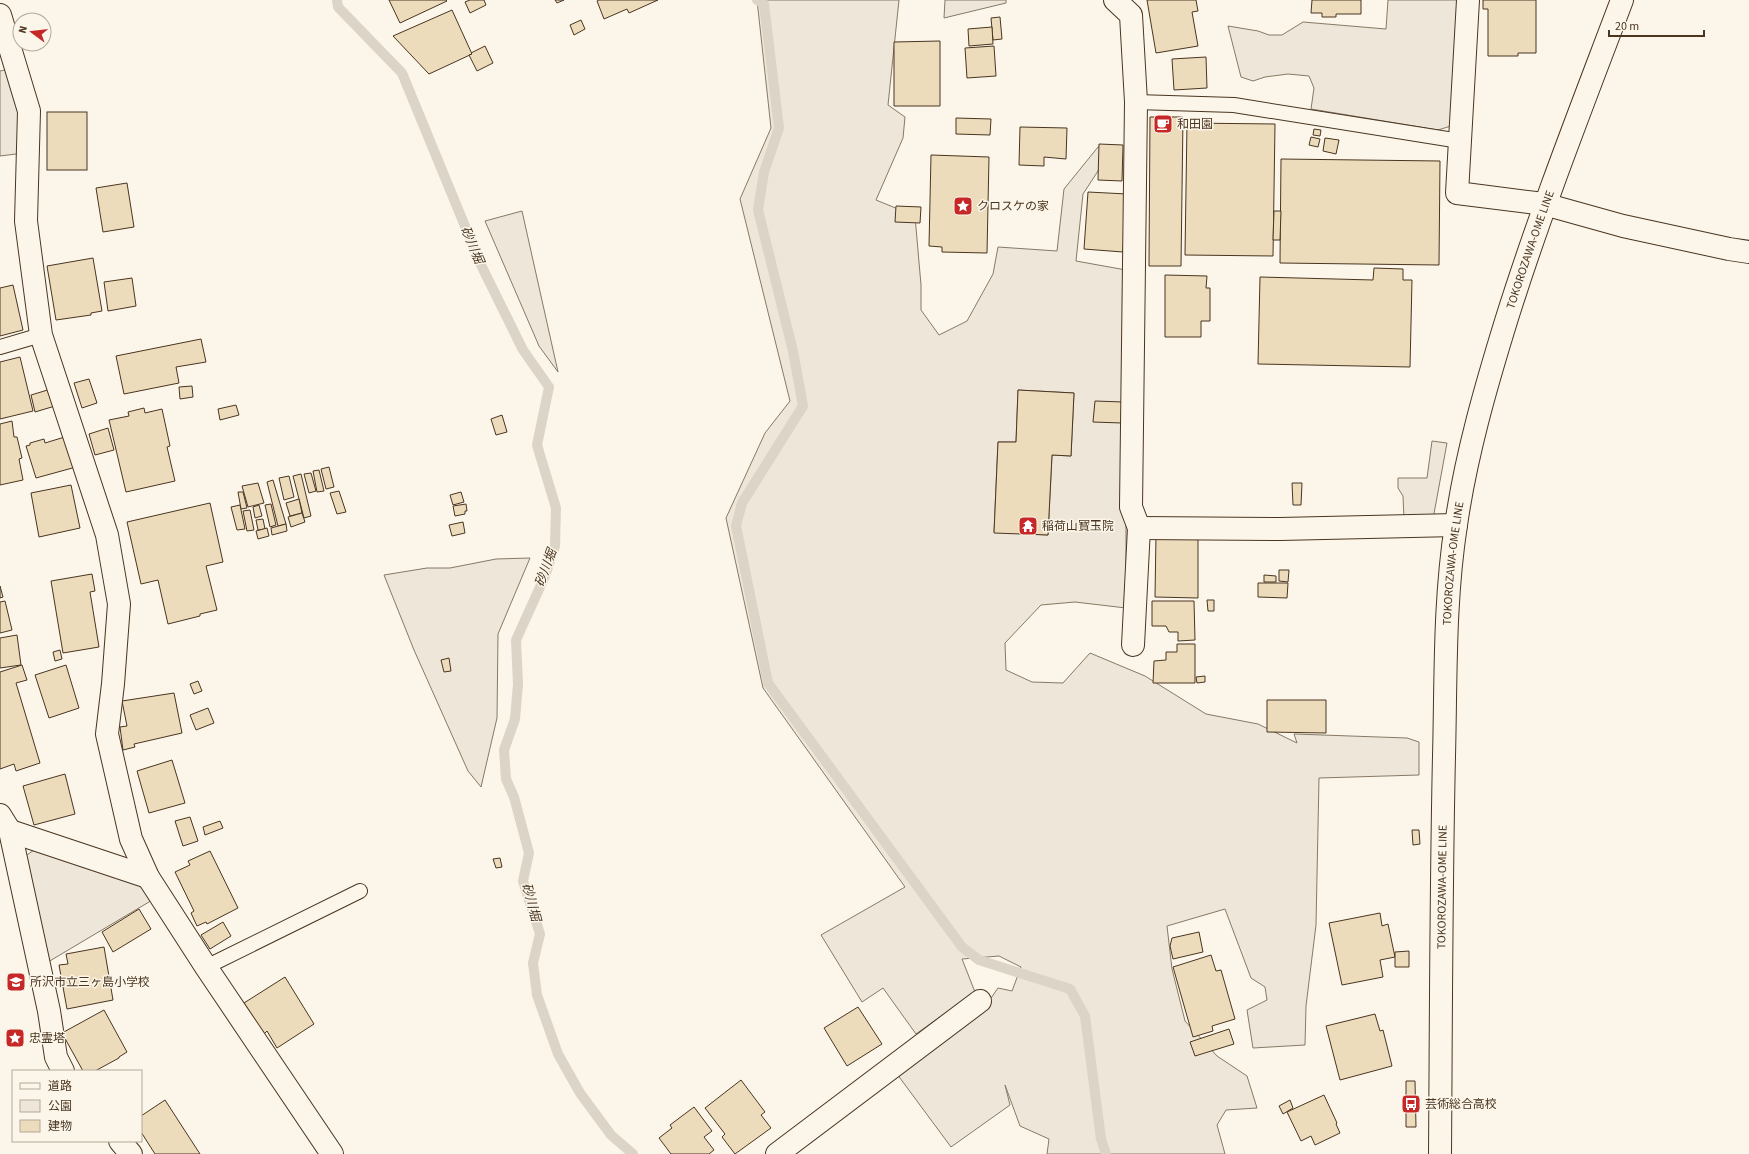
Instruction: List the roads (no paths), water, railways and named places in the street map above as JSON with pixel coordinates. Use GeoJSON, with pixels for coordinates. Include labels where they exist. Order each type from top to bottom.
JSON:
{"type":"FeatureCollection","features":[{"type":"Feature","properties":{"kind":"street"},"geometry":{"type":"LineString","coordinates":[[1115,0],[1131,15],[1136,102],[1131,507],[1139,528],[1133,645]]}},
{"type":"Feature","properties":{"kind":"street"},"geometry":{"type":"LineString","coordinates":[[1468,0],[1457,193],[1544,204],[1623,226],[1749,252]]}},
{"type":"Feature","properties":{"kind":"street","name":"TOKOROZAWA-OME LINE"},"geometry":{"type":"LineString","coordinates":[[1440,1154],[1441,883],[1447,602],[1456,525],[1468,461],[1484,391],[1544,204],[1622,0]]}},
{"type":"Feature","properties":{"kind":"street"},"geometry":{"type":"LineString","coordinates":[[0,15],[8,72],[28,111],[26,221],[41,335],[107,535],[118,604],[113,684],[107,734],[130,839],[148,877],[206,967],[332,1154]]}},
{"type":"Feature","properties":{"kind":"street"},"geometry":{"type":"LineString","coordinates":[[1139,528],[1280,529],[1456,525]]}},
{"type":"Feature","properties":{"kind":"street"},"geometry":{"type":"LineString","coordinates":[[5,823],[148,877]]}},
{"type":"Feature","properties":{"kind":"street"},"geometry":{"type":"LineString","coordinates":[[5,823],[49,1011],[56,1057],[62,1070]]}},
{"type":"Feature","properties":{"kind":"street"},"geometry":{"type":"LineString","coordinates":[[777,1154],[980,1001]]}},
{"type":"Feature","properties":{"kind":"lane"},"geometry":{"type":"LineString","coordinates":[[1136,102],[1234,105],[1460,141]]}},
{"type":"Feature","properties":{"kind":"lane"},"geometry":{"type":"LineString","coordinates":[[0,347],[41,335]]}},
{"type":"Feature","properties":{"kind":"lane"},"geometry":{"type":"LineString","coordinates":[[206,967],[360,892]]}},
{"type":"Feature","properties":{"kind":"waterway","name":"砂川堀"},"geometry":{"type":"LineString","coordinates":[[337,0],[338,7],[402,73],[481,265],[523,350],[549,387],[537,445],[556,508],[555,546],[545,576],[516,640],[518,684],[515,719],[504,750],[506,779],[514,797],[529,853],[523,881],[540,934],[533,963],[537,995],[558,1054],[580,1093],[611,1135],[633,1154]]}},
{"type":"Feature","properties":{"kind":"waterway"},"geometry":{"type":"LineString","coordinates":[[757,0],[764,4],[779,128],[764,172],[758,210],[793,351],[803,406],[742,503],[736,526],[768,683],[962,947],[979,960],[1070,989],[1085,1016],[1101,1139],[1106,1154]]}},
{"type":"Feature","properties":{"kind":"place","name":"和田園"},"geometry":{"type":"Point","coordinates":[1163,124]}},
{"type":"Feature","properties":{"kind":"place","name":"クロスケの家"},"geometry":{"type":"Point","coordinates":[963,206]}},
{"type":"Feature","properties":{"kind":"place","name":"稲荷山寳玉院"},"geometry":{"type":"Point","coordinates":[1028,526]}},
{"type":"Feature","properties":{"kind":"place","name":"所沢市立三ヶ島小学校"},"geometry":{"type":"Point","coordinates":[16,982]}},
{"type":"Feature","properties":{"kind":"place","name":"忠霊塔"},"geometry":{"type":"Point","coordinates":[15,1038]}},
{"type":"Feature","properties":{"kind":"place","name":"芸術総合高校"},"geometry":{"type":"Point","coordinates":[1411,1104]}}]}
